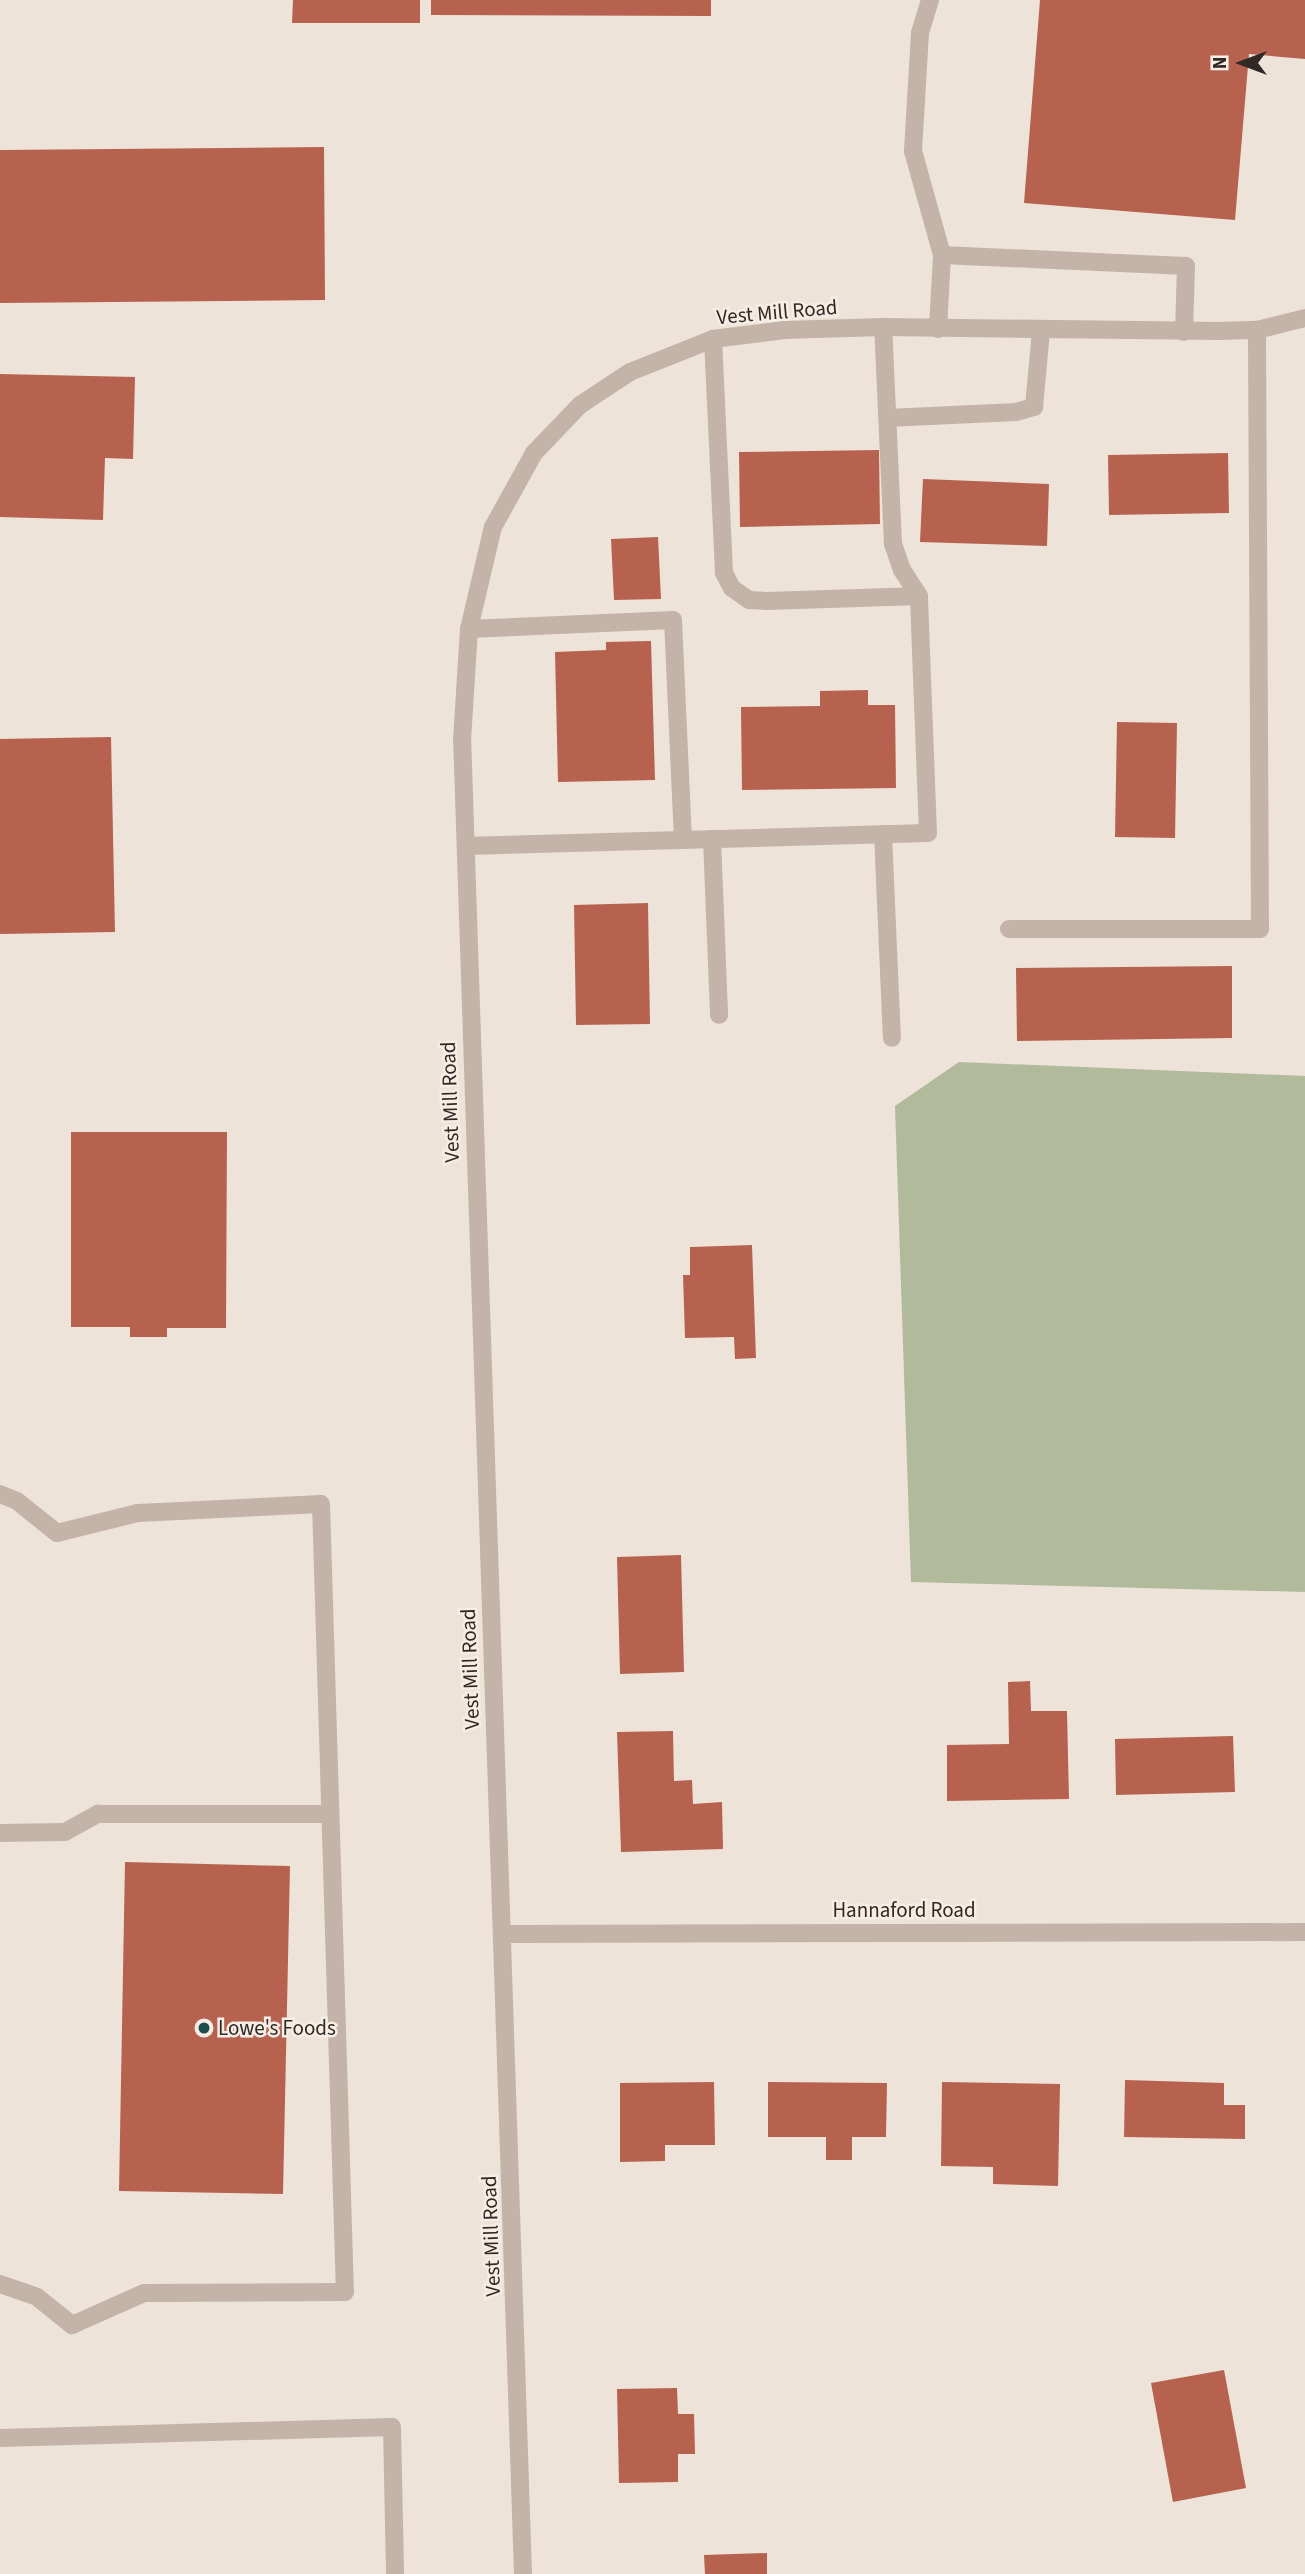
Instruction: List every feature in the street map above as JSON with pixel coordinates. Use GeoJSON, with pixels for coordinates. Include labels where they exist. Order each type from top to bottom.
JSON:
{"type":"FeatureCollection","features":[{"type":"Feature","properties":{"kind":"street"},"geometry":{"type":"LineString","coordinates":[[930,0],[920,33],[913,151],[942,255],[938,329]]}},
{"type":"Feature","properties":{"kind":"street"},"geometry":{"type":"LineString","coordinates":[[942,255],[1186,266],[1184,332]]}},
{"type":"Feature","properties":{"kind":"street","name":"Vest Mill Road"},"geometry":{"type":"LineString","coordinates":[[523,2574],[462,740],[469,629],[493,527],[534,453],[565,418],[606,386],[658,358],[713,339],[784,330],[883,327],[1041,331],[1257,330],[1305,318]]}},
{"type":"Feature","properties":{"kind":"street"},"geometry":{"type":"LineString","coordinates":[[466,846],[928,833],[919,596],[893,544],[883,327]]}},
{"type":"Feature","properties":{"kind":"street"},"geometry":{"type":"LineString","coordinates":[[1009,929],[1260,929],[1257,330]]}},
{"type":"Feature","properties":{"kind":"street"},"geometry":{"type":"LineString","coordinates":[[888,418],[1016,412],[1034,407],[1041,331]]}},
{"type":"Feature","properties":{"kind":"street"},"geometry":{"type":"LineString","coordinates":[[713,339],[724,573],[732,588],[749,600],[767,601],[919,596]]}},
{"type":"Feature","properties":{"kind":"street"},"geometry":{"type":"LineString","coordinates":[[469,629],[673,620],[683,840]]}},
{"type":"Feature","properties":{"kind":"street"},"geometry":{"type":"LineString","coordinates":[[883,834],[892,1038]]}},
{"type":"Feature","properties":{"kind":"street"},"geometry":{"type":"LineString","coordinates":[[712,839],[719,1015]]}},
{"type":"Feature","properties":{"kind":"street"},"geometry":{"type":"LineString","coordinates":[[0,1494],[17,1501],[57,1534],[138,1513],[321,1504],[328,1814],[345,2292],[144,2293],[72,2325],[37,2297],[0,2284]]}},
{"type":"Feature","properties":{"kind":"street"},"geometry":{"type":"LineString","coordinates":[[0,1833],[65,1832],[98,1814],[328,1814]]}},
{"type":"Feature","properties":{"kind":"street","name":"Hannaford Road"},"geometry":{"type":"LineString","coordinates":[[503,1934],[1305,1932]]}},
{"type":"Feature","properties":{"kind":"street"},"geometry":{"type":"LineString","coordinates":[[0,2438],[392,2427],[395,2574]]}},
{"type":"Feature","properties":{"kind":"green space"},"geometry":{"type":"Polygon","coordinates":[[[959,1062],[1305,1076],[1305,1592],[911,1582],[895,1106],[959,1062]]]}},
{"type":"Feature","properties":{"kind":"building"},"geometry":{"type":"Polygon","coordinates":[[[293,0],[420,0],[420,23],[292,23],[293,0]]]}},
{"type":"Feature","properties":{"kind":"building"},"geometry":{"type":"Polygon","coordinates":[[[431,0],[711,0],[711,16],[431,15],[431,0]]]}},
{"type":"Feature","properties":{"kind":"building"},"geometry":{"type":"Polygon","coordinates":[[[1040,0],[1305,0],[1305,59],[1249,54],[1235,220],[1024,203],[1040,0]]]}},
{"type":"Feature","properties":{"kind":"building"},"geometry":{"type":"Polygon","coordinates":[[[324,147],[325,300],[0,303],[0,150],[324,147]]]}},
{"type":"Feature","properties":{"kind":"building"},"geometry":{"type":"Polygon","coordinates":[[[0,374],[135,377],[133,459],[105,458],[103,520],[0,517],[0,374]]]}},
{"type":"Feature","properties":{"kind":"building"},"geometry":{"type":"Polygon","coordinates":[[[879,450],[880,524],[740,527],[739,452],[879,450]]]}},
{"type":"Feature","properties":{"kind":"building"},"geometry":{"type":"Polygon","coordinates":[[[1228,453],[1229,513],[1109,515],[1108,455],[1228,453]]]}},
{"type":"Feature","properties":{"kind":"building"},"geometry":{"type":"Polygon","coordinates":[[[923,479],[1049,484],[1047,546],[920,542],[923,479]]]}},
{"type":"Feature","properties":{"kind":"building"},"geometry":{"type":"Polygon","coordinates":[[[658,537],[661,599],[614,600],[611,539],[658,537]]]}},
{"type":"Feature","properties":{"kind":"building"},"geometry":{"type":"Polygon","coordinates":[[[651,641],[655,780],[558,782],[555,652],[606,650],[606,642],[651,641]]]}},
{"type":"Feature","properties":{"kind":"building"},"geometry":{"type":"Polygon","coordinates":[[[868,690],[868,705],[895,705],[896,788],[742,790],[741,707],[820,706],[820,691],[868,690]]]}},
{"type":"Feature","properties":{"kind":"building"},"geometry":{"type":"Polygon","coordinates":[[[1117,722],[1177,723],[1175,838],[1115,837],[1117,722]]]}},
{"type":"Feature","properties":{"kind":"building"},"geometry":{"type":"Polygon","coordinates":[[[111,737],[115,932],[0,934],[0,739],[111,737]]]}},
{"type":"Feature","properties":{"kind":"building"},"geometry":{"type":"Polygon","coordinates":[[[648,903],[650,1024],[576,1025],[574,905],[648,903]]]}},
{"type":"Feature","properties":{"kind":"building"},"geometry":{"type":"Polygon","coordinates":[[[1232,966],[1232,1038],[1017,1041],[1016,968],[1232,966]]]}},
{"type":"Feature","properties":{"kind":"building"},"geometry":{"type":"Polygon","coordinates":[[[71,1132],[227,1132],[226,1328],[167,1328],[167,1337],[130,1337],[130,1327],[71,1327],[71,1132]]]}},
{"type":"Feature","properties":{"kind":"building"},"geometry":{"type":"Polygon","coordinates":[[[752,1245],[756,1358],[735,1359],[734,1337],[685,1338],[683,1275],[690,1275],[690,1247],[752,1245]]]}},
{"type":"Feature","properties":{"kind":"building"},"geometry":{"type":"Polygon","coordinates":[[[681,1555],[684,1672],[620,1674],[617,1557],[681,1555]]]}},
{"type":"Feature","properties":{"kind":"building"},"geometry":{"type":"Polygon","coordinates":[[[1030,1681],[1031,1711],[1067,1711],[1069,1799],[947,1801],[947,1745],[1009,1744],[1008,1682],[1030,1681]]]}},
{"type":"Feature","properties":{"kind":"building"},"geometry":{"type":"Polygon","coordinates":[[[673,1731],[674,1781],[692,1780],[693,1804],[722,1802],[723,1849],[621,1852],[617,1732],[673,1731]]]}},
{"type":"Feature","properties":{"kind":"building"},"geometry":{"type":"Polygon","coordinates":[[[1233,1736],[1235,1792],[1116,1795],[1115,1739],[1233,1736]]]}},
{"type":"Feature","properties":{"kind":"building","name":"Lowe's Foods"},"geometry":{"type":"Polygon","coordinates":[[[125,1862],[290,1866],[283,2194],[119,2191],[125,1862]]]}},
{"type":"Feature","properties":{"kind":"building"},"geometry":{"type":"Polygon","coordinates":[[[1125,2080],[1224,2083],[1224,2105],[1245,2105],[1245,2139],[1124,2137],[1125,2080]]]}},
{"type":"Feature","properties":{"kind":"building"},"geometry":{"type":"Polygon","coordinates":[[[714,2082],[715,2145],[665,2145],[665,2161],[620,2162],[620,2083],[714,2082]]]}},
{"type":"Feature","properties":{"kind":"building"},"geometry":{"type":"Polygon","coordinates":[[[768,2082],[887,2083],[886,2137],[852,2137],[852,2160],[826,2160],[826,2137],[768,2137],[768,2082]]]}},
{"type":"Feature","properties":{"kind":"building"},"geometry":{"type":"Polygon","coordinates":[[[942,2082],[1060,2084],[1058,2186],[993,2184],[993,2167],[941,2166],[942,2082]]]}},
{"type":"Feature","properties":{"kind":"building"},"geometry":{"type":"Polygon","coordinates":[[[1224,2370],[1246,2488],[1173,2502],[1151,2383],[1224,2370]]]}},
{"type":"Feature","properties":{"kind":"building"},"geometry":{"type":"Polygon","coordinates":[[[677,2388],[678,2414],[694,2414],[695,2454],[678,2454],[678,2482],[619,2483],[617,2389],[677,2388]]]}},
{"type":"Feature","properties":{"kind":"building"},"geometry":{"type":"Polygon","coordinates":[[[767,2553],[767,2574],[705,2574],[704,2555],[767,2553]]]}},
{"type":"Feature","properties":{"kind":"place","name":"Lowe's Foods"},"geometry":{"type":"Point","coordinates":[204,2028]}}]}
